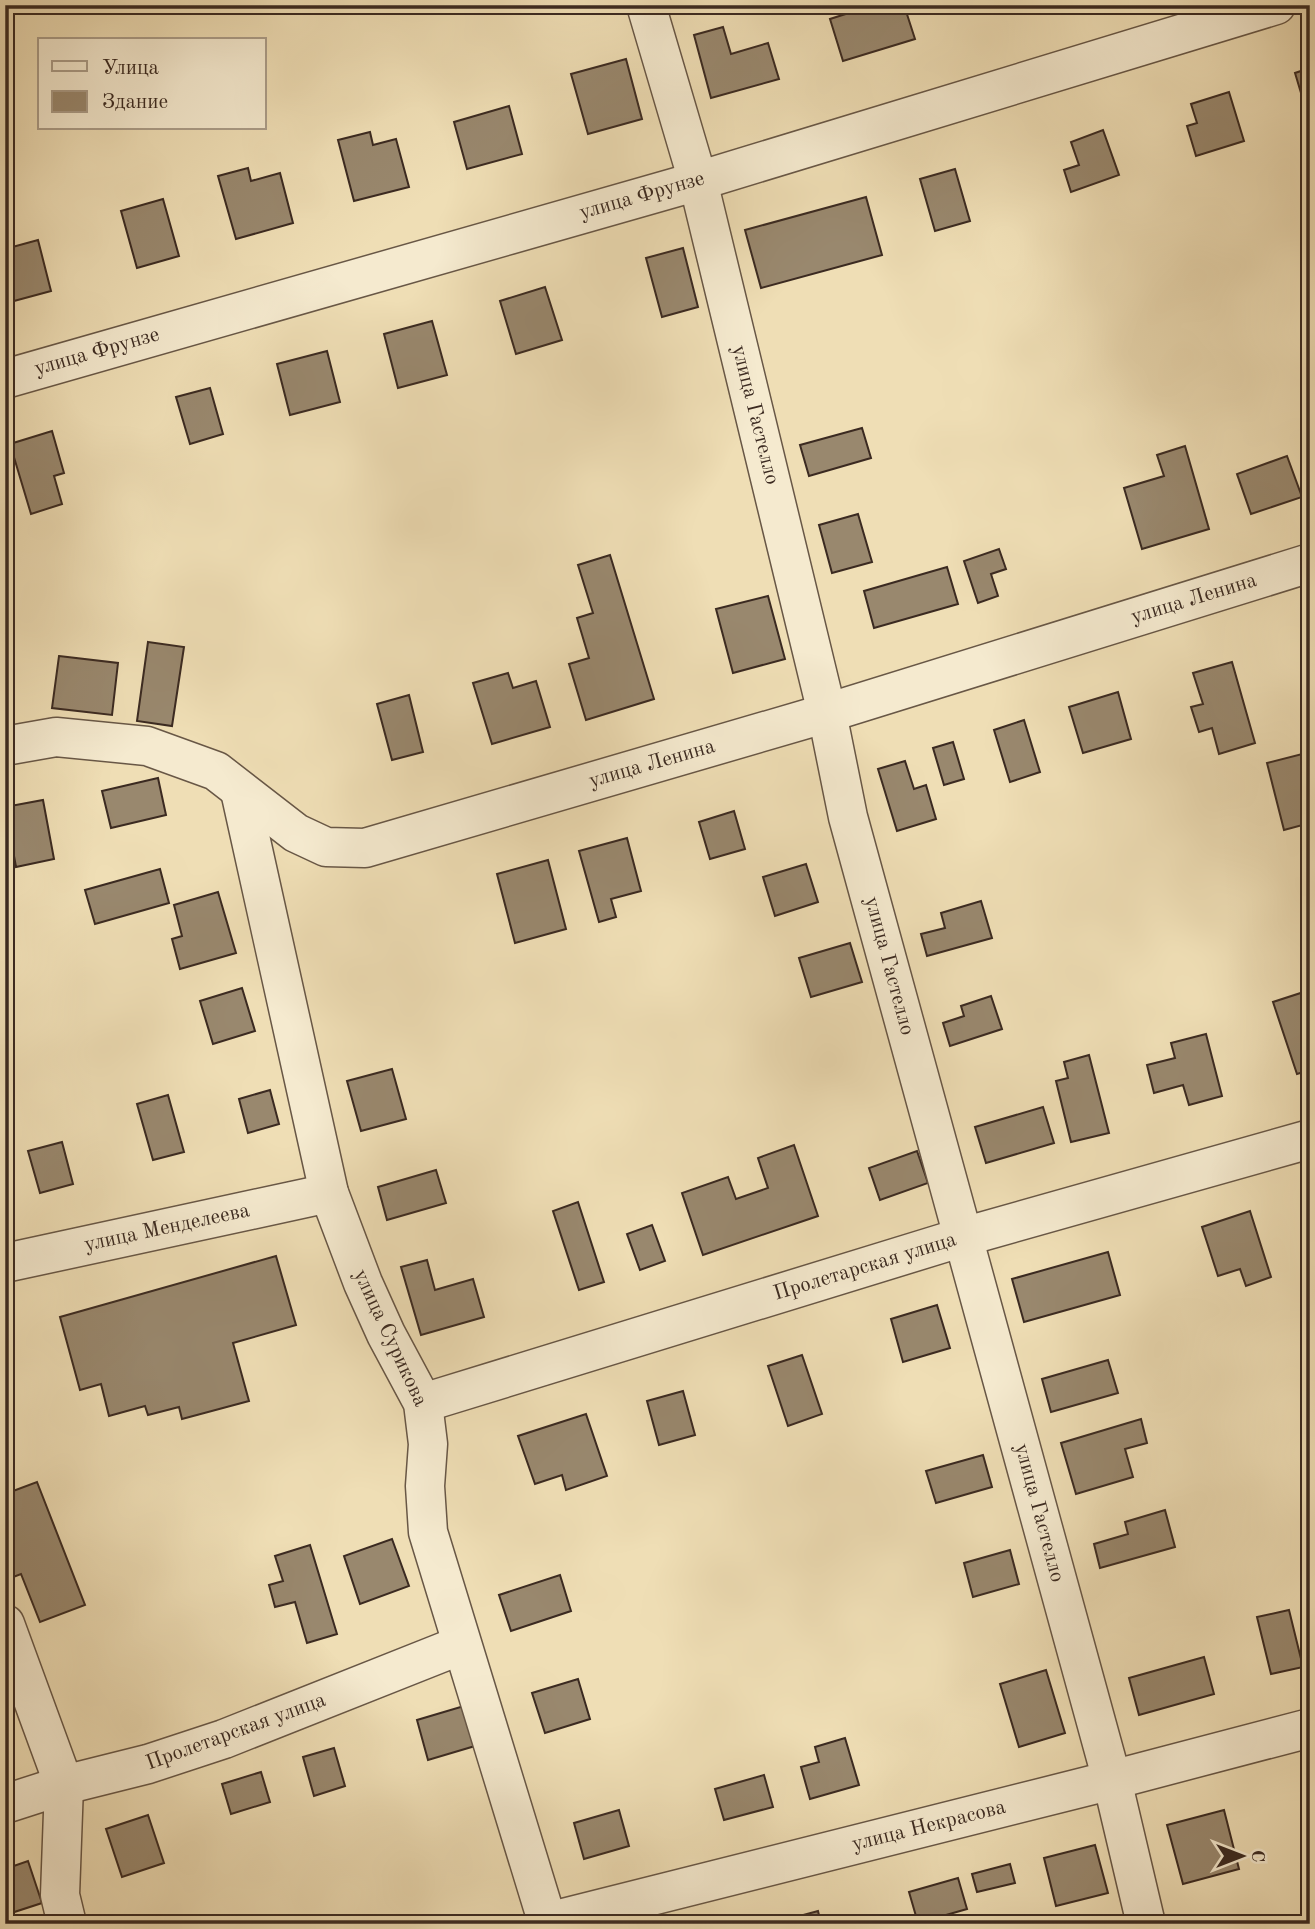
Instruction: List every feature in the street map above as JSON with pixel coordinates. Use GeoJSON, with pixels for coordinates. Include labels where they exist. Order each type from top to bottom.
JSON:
{"type":"FeatureCollection","features":[{"type":"Feature","properties":{"kind":"street","name":"улица Гастелло"},"geometry":{"type":"LineString","coordinates":[[646,5],[698,181],[827,713],[848,817],[1112,1780],[1146,1924]]}},
{"type":"Feature","properties":{"kind":"street","name":"улица Фрунзе"},"geometry":{"type":"LineString","coordinates":[[5,379],[698,181],[1276,5]]}},
{"type":"Feature","properties":{"kind":"street","name":"улица Ленина"},"geometry":{"type":"LineString","coordinates":[[5,746],[56,737],[147,746],[216,771],[296,833],[326,847],[365,848],[827,713],[1310,563]]}},
{"type":"Feature","properties":{"kind":"street","name":"улица Сурикова"},"geometry":{"type":"LineString","coordinates":[[240,791],[329,1193],[363,1283],[386,1334],[424,1403],[428,1444],[425,1486],[428,1532],[548,1923]]}},
{"type":"Feature","properties":{"kind":"street","name":"Пролетарская улица"},"geometry":{"type":"LineString","coordinates":[[424,1403],[963,1237],[1310,1139]]}},
{"type":"Feature","properties":{"kind":"street","name":"улица Менделеева"},"geometry":{"type":"LineString","coordinates":[[5,1262],[329,1193]]}},
{"type":"Feature","properties":{"kind":"street"},"geometry":{"type":"LineString","coordinates":[[5,1624],[64,1785],[60,1895],[67,1924]]}},
{"type":"Feature","properties":{"kind":"street","name":"Пролетарская улица"},"geometry":{"type":"LineString","coordinates":[[5,1804],[64,1785],[148,1764],[224,1739],[461,1645]]}},
{"type":"Feature","properties":{"kind":"street","name":"улица Некрасова"},"geometry":{"type":"LineString","coordinates":[[548,1923],[1310,1728]]}},
{"type":"Feature","properties":{"kind":"building"},"geometry":{"type":"Polygon","coordinates":[[[874,5],[904,5],[915,39],[843,61],[830,19],[874,5]]]}},
{"type":"Feature","properties":{"kind":"building"},"geometry":{"type":"Polygon","coordinates":[[[1016,5],[1037,5],[1017,11],[1016,5]]]}},
{"type":"Feature","properties":{"kind":"building"},"geometry":{"type":"Polygon","coordinates":[[[723,27],[731,54],[768,43],[779,79],[711,98],[694,35],[723,27]]]}},
{"type":"Feature","properties":{"kind":"building"},"geometry":{"type":"Polygon","coordinates":[[[626,59],[642,119],[588,134],[571,74],[626,59]]]}},
{"type":"Feature","properties":{"kind":"building"},"geometry":{"type":"Polygon","coordinates":[[[1310,68],[1310,123],[1295,73],[1310,68]]]}},
{"type":"Feature","properties":{"kind":"building"},"geometry":{"type":"Polygon","coordinates":[[[1229,92],[1244,141],[1196,156],[1187,126],[1197,123],[1191,104],[1229,92]]]}},
{"type":"Feature","properties":{"kind":"building"},"geometry":{"type":"Polygon","coordinates":[[[509,106],[522,154],[467,169],[454,122],[509,106]]]}},
{"type":"Feature","properties":{"kind":"building"},"geometry":{"type":"Polygon","coordinates":[[[1103,130],[1119,175],[1071,192],[1064,170],[1079,165],[1071,142],[1103,130]]]}},
{"type":"Feature","properties":{"kind":"building"},"geometry":{"type":"Polygon","coordinates":[[[370,132],[373,145],[396,139],[409,187],[354,201],[338,140],[370,132]]]}},
{"type":"Feature","properties":{"kind":"building"},"geometry":{"type":"Polygon","coordinates":[[[248,168],[251,181],[280,173],[293,223],[236,239],[218,176],[248,168]]]}},
{"type":"Feature","properties":{"kind":"building"},"geometry":{"type":"Polygon","coordinates":[[[955,169],[970,221],[935,231],[920,179],[955,169]]]}},
{"type":"Feature","properties":{"kind":"building"},"geometry":{"type":"Polygon","coordinates":[[[866,197],[882,255],[761,288],[745,230],[866,197]]]}},
{"type":"Feature","properties":{"kind":"building"},"geometry":{"type":"Polygon","coordinates":[[[163,199],[179,256],[137,268],[121,211],[163,199]]]}},
{"type":"Feature","properties":{"kind":"building"},"geometry":{"type":"Polygon","coordinates":[[[38,240],[51,291],[14,301],[5,274],[5,249],[38,240]]]}},
{"type":"Feature","properties":{"kind":"building"},"geometry":{"type":"Polygon","coordinates":[[[683,248],[698,307],[662,317],[646,258],[683,248]]]}},
{"type":"Feature","properties":{"kind":"building"},"geometry":{"type":"Polygon","coordinates":[[[545,287],[562,340],[516,354],[500,301],[545,287]]]}},
{"type":"Feature","properties":{"kind":"building"},"geometry":{"type":"Polygon","coordinates":[[[432,321],[447,375],[398,388],[384,334],[432,321]]]}},
{"type":"Feature","properties":{"kind":"building"},"geometry":{"type":"Polygon","coordinates":[[[327,351],[340,402],[290,415],[277,364],[327,351]]]}},
{"type":"Feature","properties":{"kind":"building"},"geometry":{"type":"Polygon","coordinates":[[[210,388],[223,434],[190,444],[176,397],[210,388]]]}},
{"type":"Feature","properties":{"kind":"building"},"geometry":{"type":"Polygon","coordinates":[[[862,428],[871,458],[809,476],[800,445],[862,428]]]}},
{"type":"Feature","properties":{"kind":"building"},"geometry":{"type":"Polygon","coordinates":[[[52,431],[64,473],[54,476],[62,504],[31,514],[10,444],[52,431]]]}},
{"type":"Feature","properties":{"kind":"building"},"geometry":{"type":"Polygon","coordinates":[[[1185,446],[1209,529],[1142,549],[1124,488],[1164,476],[1157,455],[1185,446]]]}},
{"type":"Feature","properties":{"kind":"building"},"geometry":{"type":"Polygon","coordinates":[[[1287,456],[1302,497],[1251,514],[1237,474],[1287,456]]]}},
{"type":"Feature","properties":{"kind":"building"},"geometry":{"type":"Polygon","coordinates":[[[858,514],[872,562],[832,573],[819,525],[858,514]]]}},
{"type":"Feature","properties":{"kind":"building"},"geometry":{"type":"Polygon","coordinates":[[[999,549],[1006,569],[991,574],[998,596],[978,603],[964,561],[999,549]]]}},
{"type":"Feature","properties":{"kind":"building"},"geometry":{"type":"Polygon","coordinates":[[[610,555],[654,699],[586,720],[569,664],[589,658],[577,618],[593,613],[578,565],[610,555]]]}},
{"type":"Feature","properties":{"kind":"building"},"geometry":{"type":"Polygon","coordinates":[[[947,567],[958,604],[874,628],[864,591],[947,567]]]}},
{"type":"Feature","properties":{"kind":"building"},"geometry":{"type":"Polygon","coordinates":[[[768,596],[785,659],[733,673],[716,609],[768,596]]]}},
{"type":"Feature","properties":{"kind":"building"},"geometry":{"type":"Polygon","coordinates":[[[148,642],[184,647],[172,726],[137,721],[148,642]]]}},
{"type":"Feature","properties":{"kind":"building"},"geometry":{"type":"Polygon","coordinates":[[[59,656],[118,663],[112,715],[52,708],[59,656]]]}},
{"type":"Feature","properties":{"kind":"building"},"geometry":{"type":"Polygon","coordinates":[[[1232,662],[1255,743],[1219,754],[1212,728],[1199,732],[1191,707],[1203,704],[1193,673],[1232,662]]]}},
{"type":"Feature","properties":{"kind":"building"},"geometry":{"type":"Polygon","coordinates":[[[508,673],[513,688],[536,681],[550,727],[492,744],[473,683],[508,673]]]}},
{"type":"Feature","properties":{"kind":"building"},"geometry":{"type":"Polygon","coordinates":[[[1118,692],[1131,739],[1083,753],[1069,707],[1118,692]]]}},
{"type":"Feature","properties":{"kind":"building"},"geometry":{"type":"Polygon","coordinates":[[[409,695],[423,752],[392,760],[377,704],[409,695]]]}},
{"type":"Feature","properties":{"kind":"building"},"geometry":{"type":"Polygon","coordinates":[[[1024,720],[1040,772],[1010,782],[994,730],[1024,720]]]}},
{"type":"Feature","properties":{"kind":"building"},"geometry":{"type":"Polygon","coordinates":[[[953,742],[964,779],[944,785],[933,748],[953,742]]]}},
{"type":"Feature","properties":{"kind":"building"},"geometry":{"type":"Polygon","coordinates":[[[1310,752],[1310,823],[1284,830],[1267,763],[1310,752]]]}},
{"type":"Feature","properties":{"kind":"building"},"geometry":{"type":"Polygon","coordinates":[[[905,761],[914,789],[926,785],[936,819],[897,831],[878,769],[905,761]]]}},
{"type":"Feature","properties":{"kind":"building"},"geometry":{"type":"Polygon","coordinates":[[[158,778],[166,815],[111,828],[102,791],[158,778]]]}},
{"type":"Feature","properties":{"kind":"building"},"geometry":{"type":"Polygon","coordinates":[[[43,800],[54,859],[16,867],[5,807],[43,800]]]}},
{"type":"Feature","properties":{"kind":"building"},"geometry":{"type":"Polygon","coordinates":[[[734,811],[745,849],[710,859],[699,822],[734,811]]]}},
{"type":"Feature","properties":{"kind":"building"},"geometry":{"type":"Polygon","coordinates":[[[627,838],[641,891],[611,899],[616,917],[599,922],[579,851],[627,838]]]}},
{"type":"Feature","properties":{"kind":"building"},"geometry":{"type":"Polygon","coordinates":[[[548,860],[566,929],[515,943],[497,874],[548,860]]]}},
{"type":"Feature","properties":{"kind":"building"},"geometry":{"type":"Polygon","coordinates":[[[806,864],[818,902],[775,916],[763,877],[806,864]]]}},
{"type":"Feature","properties":{"kind":"building"},"geometry":{"type":"Polygon","coordinates":[[[160,869],[169,903],[95,924],[85,890],[160,869]]]}},
{"type":"Feature","properties":{"kind":"building"},"geometry":{"type":"Polygon","coordinates":[[[218,892],[236,953],[180,969],[172,939],[182,936],[174,905],[218,892]]]}},
{"type":"Feature","properties":{"kind":"building"},"geometry":{"type":"Polygon","coordinates":[[[981,901],[992,938],[927,956],[921,934],[945,928],[941,913],[981,901]]]}},
{"type":"Feature","properties":{"kind":"building"},"geometry":{"type":"Polygon","coordinates":[[[850,943],[862,982],[811,997],[799,958],[850,943]]]}},
{"type":"Feature","properties":{"kind":"building"},"geometry":{"type":"Polygon","coordinates":[[[242,988],[255,1031],[213,1044],[200,1001],[242,988]]]}},
{"type":"Feature","properties":{"kind":"building"},"geometry":{"type":"Polygon","coordinates":[[[1310,990],[1310,1070],[1297,1074],[1273,1002],[1310,990]]]}},
{"type":"Feature","properties":{"kind":"building"},"geometry":{"type":"Polygon","coordinates":[[[991,996],[1002,1029],[950,1046],[943,1023],[964,1016],[961,1006],[991,996]]]}},
{"type":"Feature","properties":{"kind":"building"},"geometry":{"type":"Polygon","coordinates":[[[1206,1034],[1222,1096],[1189,1105],[1183,1085],[1154,1093],[1147,1065],[1175,1058],[1171,1043],[1206,1034]]]}},
{"type":"Feature","properties":{"kind":"building"},"geometry":{"type":"Polygon","coordinates":[[[1089,1055],[1109,1133],[1071,1142],[1056,1081],[1068,1078],[1064,1062],[1089,1055]]]}},
{"type":"Feature","properties":{"kind":"building"},"geometry":{"type":"Polygon","coordinates":[[[392,1069],[406,1119],[361,1131],[347,1081],[392,1069]]]}},
{"type":"Feature","properties":{"kind":"building"},"geometry":{"type":"Polygon","coordinates":[[[270,1090],[279,1124],[248,1133],[239,1099],[270,1090]]]}},
{"type":"Feature","properties":{"kind":"building"},"geometry":{"type":"Polygon","coordinates":[[[168,1095],[184,1152],[153,1160],[137,1104],[168,1095]]]}},
{"type":"Feature","properties":{"kind":"building"},"geometry":{"type":"Polygon","coordinates":[[[1043,1107],[1054,1143],[986,1163],[975,1127],[1043,1107]]]}},
{"type":"Feature","properties":{"kind":"building"},"geometry":{"type":"Polygon","coordinates":[[[62,1142],[73,1184],[40,1193],[28,1151],[62,1142]]]}},
{"type":"Feature","properties":{"kind":"building"},"geometry":{"type":"Polygon","coordinates":[[[794,1145],[818,1216],[703,1255],[682,1193],[728,1177],[736,1199],[768,1188],[758,1158],[794,1145]]]}},
{"type":"Feature","properties":{"kind":"building"},"geometry":{"type":"Polygon","coordinates":[[[917,1151],[928,1183],[880,1200],[869,1168],[917,1151]]]}},
{"type":"Feature","properties":{"kind":"building"},"geometry":{"type":"Polygon","coordinates":[[[436,1170],[446,1203],[387,1220],[378,1187],[436,1170]]]}},
{"type":"Feature","properties":{"kind":"building"},"geometry":{"type":"Polygon","coordinates":[[[578,1202],[604,1282],[579,1290],[553,1211],[578,1202]]]}},
{"type":"Feature","properties":{"kind":"building"},"geometry":{"type":"Polygon","coordinates":[[[1250,1211],[1271,1277],[1246,1286],[1240,1269],[1218,1276],[1202,1227],[1250,1211]]]}},
{"type":"Feature","properties":{"kind":"building"},"geometry":{"type":"Polygon","coordinates":[[[652,1225],[665,1261],[640,1270],[627,1234],[652,1225]]]}},
{"type":"Feature","properties":{"kind":"building"},"geometry":{"type":"Polygon","coordinates":[[[1108,1252],[1120,1295],[1024,1322],[1012,1279],[1108,1252]]]}},
{"type":"Feature","properties":{"kind":"building"},"geometry":{"type":"Polygon","coordinates":[[[276,1256],[296,1325],[233,1343],[249,1401],[182,1419],[179,1407],[148,1415],[145,1406],[109,1416],[101,1384],[80,1390],[60,1317],[276,1256]]]}},
{"type":"Feature","properties":{"kind":"building"},"geometry":{"type":"Polygon","coordinates":[[[427,1260],[435,1290],[473,1279],[484,1317],[421,1335],[401,1267],[427,1260]]]}},
{"type":"Feature","properties":{"kind":"building"},"geometry":{"type":"Polygon","coordinates":[[[937,1305],[950,1348],[903,1362],[891,1319],[937,1305]]]}},
{"type":"Feature","properties":{"kind":"building"},"geometry":{"type":"Polygon","coordinates":[[[802,1355],[822,1414],[788,1426],[768,1366],[802,1355]]]}},
{"type":"Feature","properties":{"kind":"building"},"geometry":{"type":"Polygon","coordinates":[[[1108,1360],[1118,1393],[1051,1412],[1042,1379],[1108,1360]]]}},
{"type":"Feature","properties":{"kind":"building"},"geometry":{"type":"Polygon","coordinates":[[[683,1391],[695,1435],[659,1445],[647,1401],[683,1391]]]}},
{"type":"Feature","properties":{"kind":"building"},"geometry":{"type":"Polygon","coordinates":[[[586,1414],[607,1476],[566,1490],[562,1475],[535,1484],[518,1436],[586,1414]]]}},
{"type":"Feature","properties":{"kind":"building"},"geometry":{"type":"Polygon","coordinates":[[[1141,1419],[1147,1443],[1125,1449],[1133,1477],[1076,1494],[1061,1443],[1141,1419]]]}},
{"type":"Feature","properties":{"kind":"building"},"geometry":{"type":"Polygon","coordinates":[[[983,1455],[992,1487],[936,1503],[926,1471],[983,1455]]]}},
{"type":"Feature","properties":{"kind":"building"},"geometry":{"type":"Polygon","coordinates":[[[37,1482],[85,1605],[40,1622],[21,1574],[8,1579],[5,1573],[5,1494],[37,1482]]]}},
{"type":"Feature","properties":{"kind":"building"},"geometry":{"type":"Polygon","coordinates":[[[1165,1510],[1175,1547],[1100,1568],[1094,1544],[1128,1534],[1125,1522],[1165,1510]]]}},
{"type":"Feature","properties":{"kind":"building"},"geometry":{"type":"Polygon","coordinates":[[[392,1539],[409,1586],[360,1604],[344,1556],[392,1539]]]}},
{"type":"Feature","properties":{"kind":"building"},"geometry":{"type":"Polygon","coordinates":[[[310,1545],[337,1634],[307,1643],[295,1602],[275,1607],[269,1585],[283,1581],[275,1556],[310,1545]]]}},
{"type":"Feature","properties":{"kind":"building"},"geometry":{"type":"Polygon","coordinates":[[[1010,1550],[1019,1584],[973,1597],[964,1563],[1010,1550]]]}},
{"type":"Feature","properties":{"kind":"building"},"geometry":{"type":"Polygon","coordinates":[[[560,1575],[571,1611],[511,1631],[499,1595],[560,1575]]]}},
{"type":"Feature","properties":{"kind":"building"},"geometry":{"type":"Polygon","coordinates":[[[1289,1610],[1303,1667],[1271,1674],[1257,1617],[1289,1610]]]}},
{"type":"Feature","properties":{"kind":"building"},"geometry":{"type":"Polygon","coordinates":[[[1204,1657],[1214,1694],[1139,1715],[1129,1678],[1204,1657]]]}},
{"type":"Feature","properties":{"kind":"building"},"geometry":{"type":"Polygon","coordinates":[[[1046,1670],[1065,1733],[1019,1747],[1000,1684],[1046,1670]]]}},
{"type":"Feature","properties":{"kind":"building"},"geometry":{"type":"Polygon","coordinates":[[[578,1679],[590,1719],[545,1733],[532,1693],[578,1679]]]}},
{"type":"Feature","properties":{"kind":"building"},"geometry":{"type":"Polygon","coordinates":[[[464,1706],[475,1746],[428,1760],[417,1720],[464,1706]]]}},
{"type":"Feature","properties":{"kind":"building"},"geometry":{"type":"Polygon","coordinates":[[[845,1738],[859,1785],[810,1799],[801,1767],[819,1762],[815,1747],[845,1738]]]}},
{"type":"Feature","properties":{"kind":"building"},"geometry":{"type":"Polygon","coordinates":[[[334,1748],[345,1786],[314,1796],[303,1757],[334,1748]]]}},
{"type":"Feature","properties":{"kind":"building"},"geometry":{"type":"Polygon","coordinates":[[[261,1772],[270,1802],[231,1814],[222,1784],[261,1772]]]}},
{"type":"Feature","properties":{"kind":"building"},"geometry":{"type":"Polygon","coordinates":[[[764,1775],[773,1807],[724,1820],[715,1789],[764,1775]]]}},
{"type":"Feature","properties":{"kind":"building"},"geometry":{"type":"Polygon","coordinates":[[[1310,1808],[1310,1836],[1303,1810],[1310,1808]]]}},
{"type":"Feature","properties":{"kind":"building"},"geometry":{"type":"Polygon","coordinates":[[[619,1810],[629,1846],[584,1859],[574,1823],[619,1810]]]}},
{"type":"Feature","properties":{"kind":"building"},"geometry":{"type":"Polygon","coordinates":[[[1224,1810],[1239,1869],[1183,1884],[1167,1825],[1224,1810]]]}},
{"type":"Feature","properties":{"kind":"building"},"geometry":{"type":"Polygon","coordinates":[[[148,1815],[164,1863],[122,1877],[106,1829],[148,1815]]]}},
{"type":"Feature","properties":{"kind":"building"},"geometry":{"type":"Polygon","coordinates":[[[1095,1845],[1108,1893],[1056,1906],[1044,1858],[1095,1845]]]}},
{"type":"Feature","properties":{"kind":"building"},"geometry":{"type":"Polygon","coordinates":[[[28,1861],[42,1903],[5,1915],[5,1869],[28,1861]]]}},
{"type":"Feature","properties":{"kind":"building"},"geometry":{"type":"Polygon","coordinates":[[[1010,1864],[1015,1883],[977,1892],[972,1874],[1010,1864]]]}},
{"type":"Feature","properties":{"kind":"building"},"geometry":{"type":"Polygon","coordinates":[[[958,1878],[967,1909],[918,1923],[909,1892],[958,1878]]]}},
{"type":"Feature","properties":{"kind":"building"},"geometry":{"type":"Polygon","coordinates":[[[818,1911],[821,1924],[770,1924],[818,1911]]]}}]}
